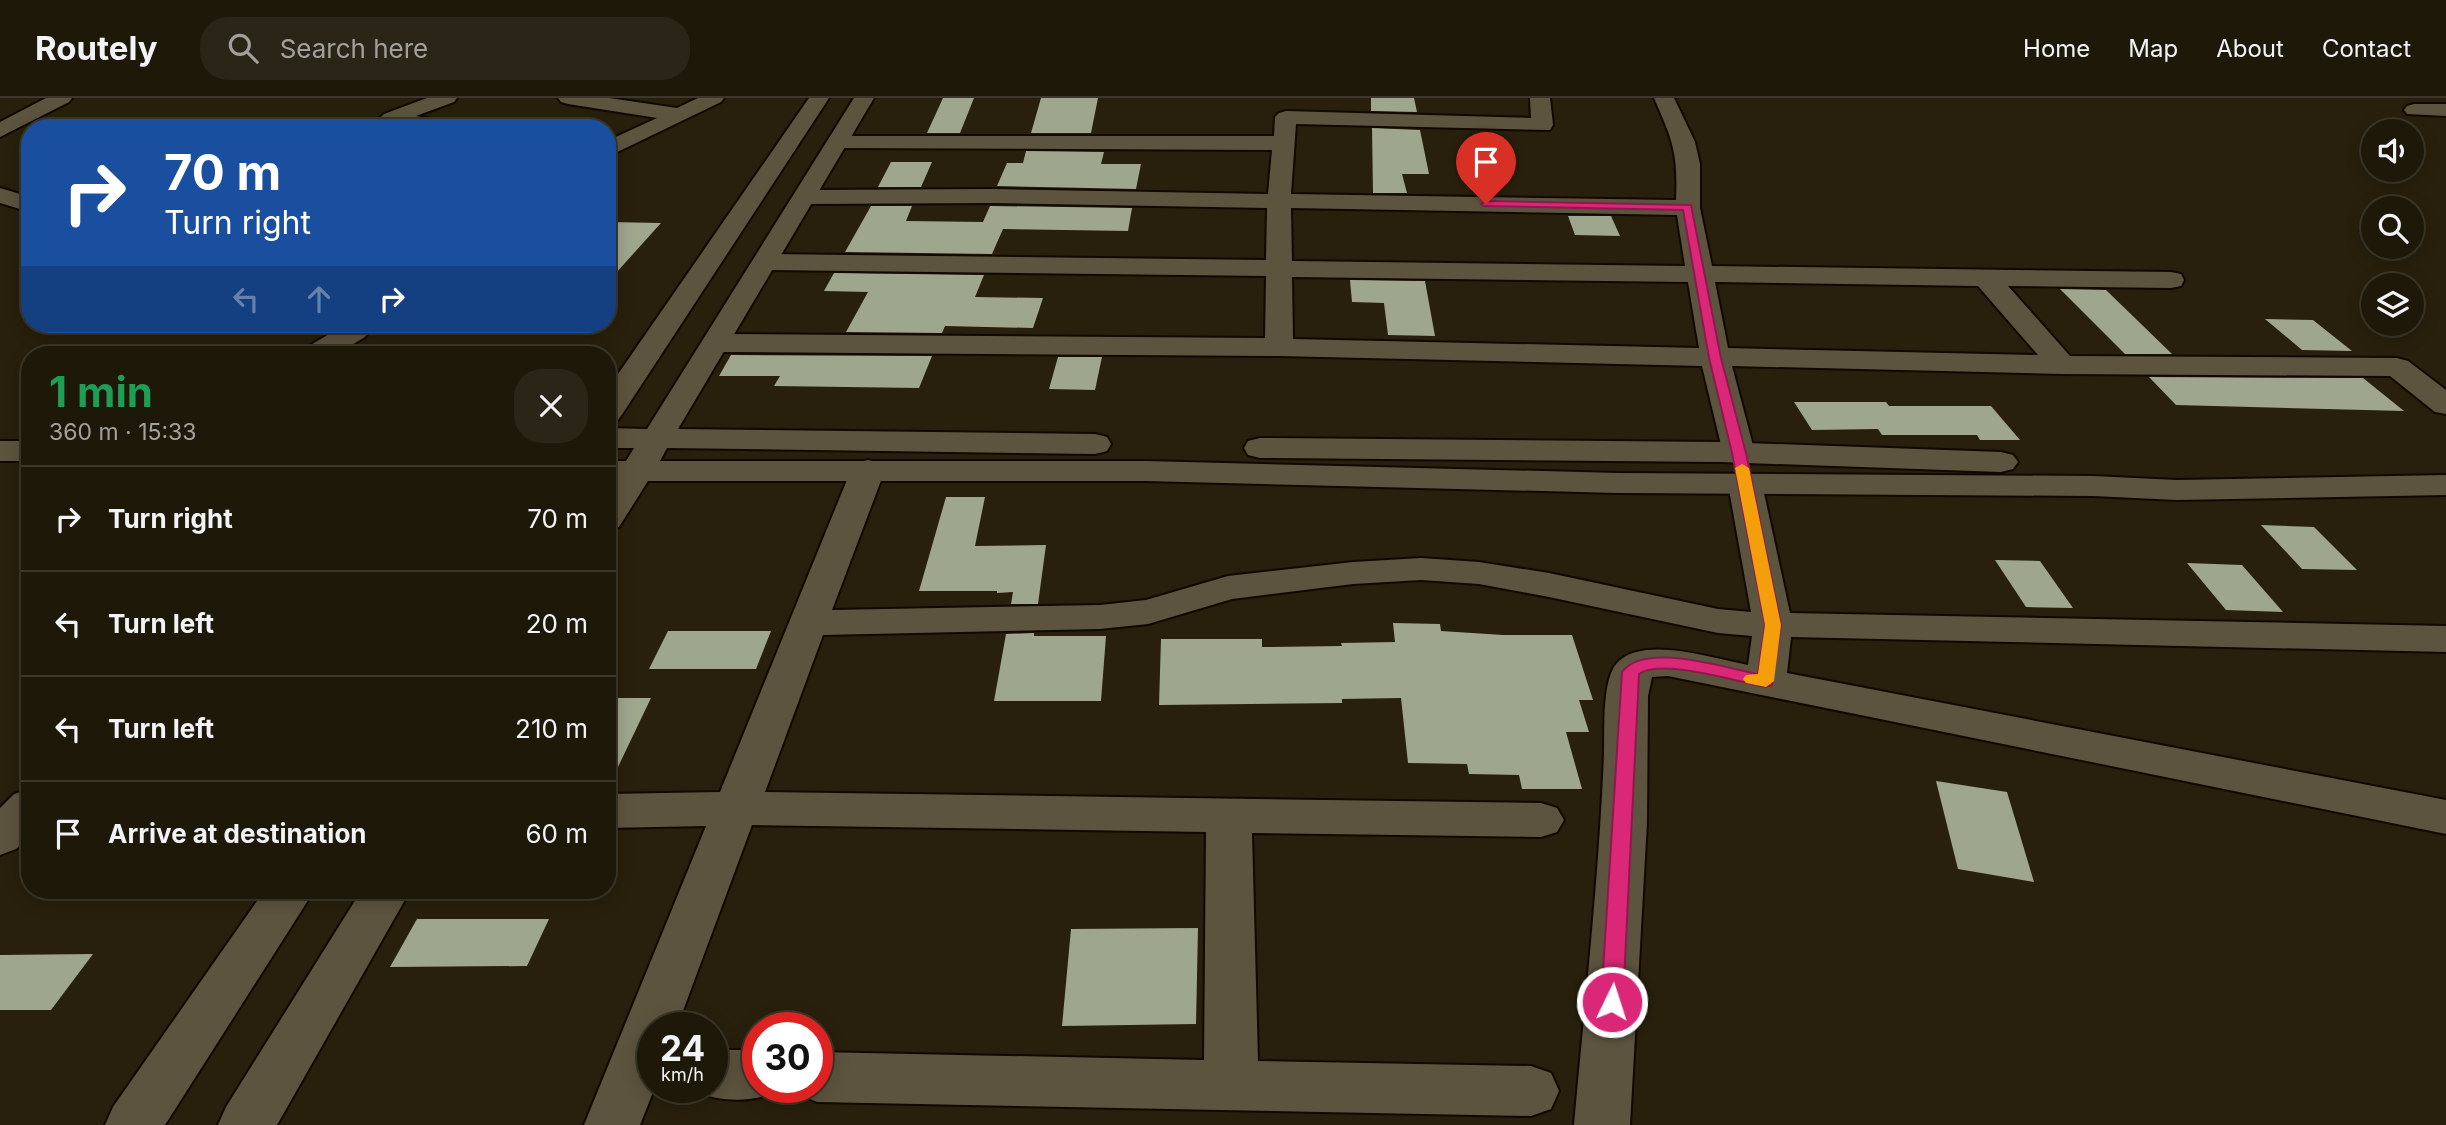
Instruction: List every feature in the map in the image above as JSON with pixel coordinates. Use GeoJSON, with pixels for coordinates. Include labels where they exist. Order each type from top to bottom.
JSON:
{"type":"FeatureCollection","features":[{"type":"Feature","properties":{"kind":"street"},"geometry":{"type":"LineString","coordinates":[[23,119],[62,98]]}},
{"type":"Feature","properties":{"kind":"street"},"geometry":{"type":"LineString","coordinates":[[396,119],[391,118],[447,98]]}},
{"type":"Feature","properties":{"kind":"street"},"geometry":{"type":"LineString","coordinates":[[568,98],[680,115]]}},
{"type":"Feature","properties":{"kind":"street"},"geometry":{"type":"LineString","coordinates":[[616,146],[714,98]]}},
{"type":"Feature","properties":{"kind":"street"},"geometry":{"type":"LineString","coordinates":[[616,400],[819,98]]}},
{"type":"Feature","properties":{"kind":"street"},"geometry":{"type":"LineString","coordinates":[[616,491],[622,471],[659,438],[864,98]]}},
{"type":"Feature","properties":{"kind":"street"},"geometry":{"type":"LineString","coordinates":[[1279,348],[1279,201],[1288,107],[1542,125],[1539,98]]}},
{"type":"Feature","properties":{"kind":"street"},"geometry":{"type":"LineString","coordinates":[[1664,98],[1684,142],[1689,164],[1688,208],[1715,358],[1742,469],[1773,625],[1766,681]]}},
{"type":"Feature","properties":{"kind":"street"},"geometry":{"type":"LineString","coordinates":[[2414,110],[2446,110]]}},
{"type":"Feature","properties":{"kind":"street"},"geometry":{"type":"LineString","coordinates":[[0,131],[21,120]]}},
{"type":"Feature","properties":{"kind":"street"},"geometry":{"type":"LineString","coordinates":[[839,141],[1284,143]]}},
{"type":"Feature","properties":{"kind":"street"},"geometry":{"type":"LineString","coordinates":[[0,195],[21,202]]}},
{"type":"Feature","properties":{"kind":"street"},"geometry":{"type":"LineString","coordinates":[[806,197],[1688,208]]}},
{"type":"Feature","properties":{"kind":"street"},"geometry":{"type":"LineString","coordinates":[[767,262],[1280,266],[2171,280]]}},
{"type":"Feature","properties":{"kind":"street"},"geometry":{"type":"LineString","coordinates":[[1987,279],[2062,365]]}},
{"type":"Feature","properties":{"kind":"street"},"geometry":{"type":"LineString","coordinates":[[329,346],[352,333]]}},
{"type":"Feature","properties":{"kind":"street"},"geometry":{"type":"LineString","coordinates":[[717,343],[1279,348],[2062,365],[2397,367],[2446,405]]}},
{"type":"Feature","properties":{"kind":"street"},"geometry":{"type":"LineString","coordinates":[[616,438],[1742,469],[2177,489],[2446,485]]}},
{"type":"Feature","properties":{"kind":"street"},"geometry":{"type":"LineString","coordinates":[[0,450],[21,451]]}},
{"type":"Feature","properties":{"kind":"street"},"geometry":{"type":"LineString","coordinates":[[622,471],[1146,471],[1371,478],[1507,478],[1742,469],[2446,463]]}},
{"type":"Feature","properties":{"kind":"street"},"geometry":{"type":"LineString","coordinates":[[664,1012],[736,808],[868,470]]}},
{"type":"Feature","properties":{"kind":"street"},"geometry":{"type":"LineString","coordinates":[[807,624],[1100,617],[1148,612],[1228,588],[1353,573],[1420,569],[1479,573],[1718,621],[1773,625],[2446,639]]}},
{"type":"Feature","properties":{"kind":"street"},"geometry":{"type":"LineString","coordinates":[[1602,1125],[1624,822],[1628,695],[1631,672],[1642,664],[1668,663],[1766,681],[2446,817]]}},
{"type":"Feature","properties":{"kind":"street"},"geometry":{"type":"LineString","coordinates":[[0,792],[21,792]]}},
{"type":"Feature","properties":{"kind":"street"},"geometry":{"type":"LineString","coordinates":[[616,811],[736,808],[1541,820]]}},
{"type":"Feature","properties":{"kind":"street"},"geometry":{"type":"LineString","coordinates":[[0,837],[21,815]]}},
{"type":"Feature","properties":{"kind":"street"},"geometry":{"type":"LineString","coordinates":[[1229,816],[1231,1087]]}},
{"type":"Feature","properties":{"kind":"street"},"geometry":{"type":"LineString","coordinates":[[133,1125],[285,899]]}},
{"type":"Feature","properties":{"kind":"street"},"geometry":{"type":"LineString","coordinates":[[246,1125],[381,899]]}},
{"type":"Feature","properties":{"kind":"street"},"geometry":{"type":"LineString","coordinates":[[833,1077],[1531,1091]]}},
{"type":"Feature","properties":{"kind":"street"},"geometry":{"type":"LineString","coordinates":[[612,1125],[637,1082]]}},
{"type":"Feature","properties":{"kind":"building"},"geometry":{"type":"Polygon","coordinates":[[[943,98],[974,98],[960,133],[927,133],[943,98]]]}},
{"type":"Feature","properties":{"kind":"building"},"geometry":{"type":"Polygon","coordinates":[[[1041,98],[1098,98],[1091,133],[1031,133],[1041,98]]]}},
{"type":"Feature","properties":{"kind":"building"},"geometry":{"type":"Polygon","coordinates":[[[1371,98],[1414,98],[1417,112],[1371,111],[1371,98]]]}},
{"type":"Feature","properties":{"kind":"building"},"geometry":{"type":"Polygon","coordinates":[[[1372,128],[1420,130],[1429,174],[1402,174],[1407,193],[1373,193],[1372,128]]]}},
{"type":"Feature","properties":{"kind":"building"},"geometry":{"type":"Polygon","coordinates":[[[1026,151],[1104,152],[1101,164],[1141,164],[1136,189],[997,186],[1007,163],[1023,163],[1026,151]]]}},
{"type":"Feature","properties":{"kind":"building"},"geometry":{"type":"Polygon","coordinates":[[[891,162],[932,162],[921,187],[878,187],[891,162]]]}},
{"type":"Feature","properties":{"kind":"building"},"geometry":{"type":"Polygon","coordinates":[[[871,206],[912,206],[906,221],[983,222],[990,206],[1132,208],[1128,231],[1003,229],[992,254],[845,252],[871,206]]]}},
{"type":"Feature","properties":{"kind":"building"},"geometry":{"type":"Polygon","coordinates":[[[1568,216],[1611,216],[1620,236],[1575,235],[1568,216]]]}},
{"type":"Feature","properties":{"kind":"building"},"geometry":{"type":"Polygon","coordinates":[[[616,222],[661,223],[616,273],[616,222]]]}},
{"type":"Feature","properties":{"kind":"building"},"geometry":{"type":"Polygon","coordinates":[[[834,273],[984,275],[975,297],[1043,298],[1033,328],[945,326],[942,333],[846,332],[868,292],[824,291],[834,273]]]}},
{"type":"Feature","properties":{"kind":"building"},"geometry":{"type":"Polygon","coordinates":[[[1350,280],[1425,281],[1435,336],[1388,335],[1384,303],[1352,302],[1350,280]]]}},
{"type":"Feature","properties":{"kind":"building"},"geometry":{"type":"Polygon","coordinates":[[[2060,289],[2106,290],[2172,354],[2125,354],[2060,289]]]}},
{"type":"Feature","properties":{"kind":"building"},"geometry":{"type":"Polygon","coordinates":[[[2265,319],[2313,320],[2352,351],[2302,350],[2265,319]]]}},
{"type":"Feature","properties":{"kind":"building"},"geometry":{"type":"Polygon","coordinates":[[[731,355],[932,356],[919,388],[774,386],[780,376],[719,376],[731,355]]]}},
{"type":"Feature","properties":{"kind":"building"},"geometry":{"type":"Polygon","coordinates":[[[1058,357],[1102,357],[1095,390],[1049,389],[1058,357]]]}},
{"type":"Feature","properties":{"kind":"building"},"geometry":{"type":"Polygon","coordinates":[[[2149,377],[2363,378],[2404,411],[2176,405],[2149,377]]]}},
{"type":"Feature","properties":{"kind":"building"},"geometry":{"type":"Polygon","coordinates":[[[1794,402],[1991,406],[2020,440],[1980,440],[1977,435],[1882,435],[1878,429],[1812,430],[1794,402]]]}},
{"type":"Feature","properties":{"kind":"building"},"geometry":{"type":"Polygon","coordinates":[[[946,497],[985,497],[975,546],[1046,545],[1038,604],[1011,604],[1013,592],[919,591],[946,497]]]}},
{"type":"Feature","properties":{"kind":"building"},"geometry":{"type":"Polygon","coordinates":[[[2261,525],[2314,527],[2357,570],[2302,569],[2261,525]]]}},
{"type":"Feature","properties":{"kind":"building"},"geometry":{"type":"Polygon","coordinates":[[[1995,560],[2040,561],[2073,608],[2026,607],[1995,560]]]}},
{"type":"Feature","properties":{"kind":"building"},"geometry":{"type":"Polygon","coordinates":[[[2187,563],[2242,565],[2283,612],[2226,610],[2187,563]]]}},
{"type":"Feature","properties":{"kind":"building"},"geometry":{"type":"Polygon","coordinates":[[[1393,623],[1440,624],[1441,631],[1503,635],[1572,635],[1593,700],[1579,700],[1589,732],[1566,732],[1582,789],[1522,789],[1519,775],[1469,774],[1467,764],[1408,763],[1401,698],[1342,699],[1342,703],[1159,705],[1161,639],[1262,639],[1262,647],[1342,646],[1341,643],[1395,642],[1393,623]]]}},
{"type":"Feature","properties":{"kind":"building"},"geometry":{"type":"Polygon","coordinates":[[[668,631],[771,631],[756,669],[649,669],[668,631]]]}},
{"type":"Feature","properties":{"kind":"building"},"geometry":{"type":"Polygon","coordinates":[[[1034,633],[1034,636],[1106,636],[1101,701],[994,701],[1006,634],[1034,633]]]}},
{"type":"Feature","properties":{"kind":"building"},"geometry":{"type":"Polygon","coordinates":[[[616,698],[651,698],[616,771],[616,698]]]}},
{"type":"Feature","properties":{"kind":"building"},"geometry":{"type":"Polygon","coordinates":[[[1936,781],[2007,792],[2034,882],[1958,869],[1936,781]]]}},
{"type":"Feature","properties":{"kind":"building"},"geometry":{"type":"Polygon","coordinates":[[[417,919],[549,919],[527,966],[390,967],[417,919]]]}},
{"type":"Feature","properties":{"kind":"building"},"geometry":{"type":"Polygon","coordinates":[[[1198,928],[1196,1024],[1062,1026],[1071,929],[1198,928]]]}},
{"type":"Feature","properties":{"kind":"building"},"geometry":{"type":"Polygon","coordinates":[[[93,954],[51,1010],[0,1010],[0,955],[93,954]]]}},
{"type":"Feature","properties":{"kind":"slow traffic"},"geometry":{"type":"LineString","coordinates":[[1742,468],[1773,625],[1766,681],[1752,679]]}},
{"type":"Feature","properties":{"kind":"route"},"geometry":{"type":"LineString","coordinates":[[1486,204],[1688,208],[1715,358],[1739,453],[1773,625],[1766,681],[1668,663],[1642,664],[1631,672],[1612,1002]]}}]}
